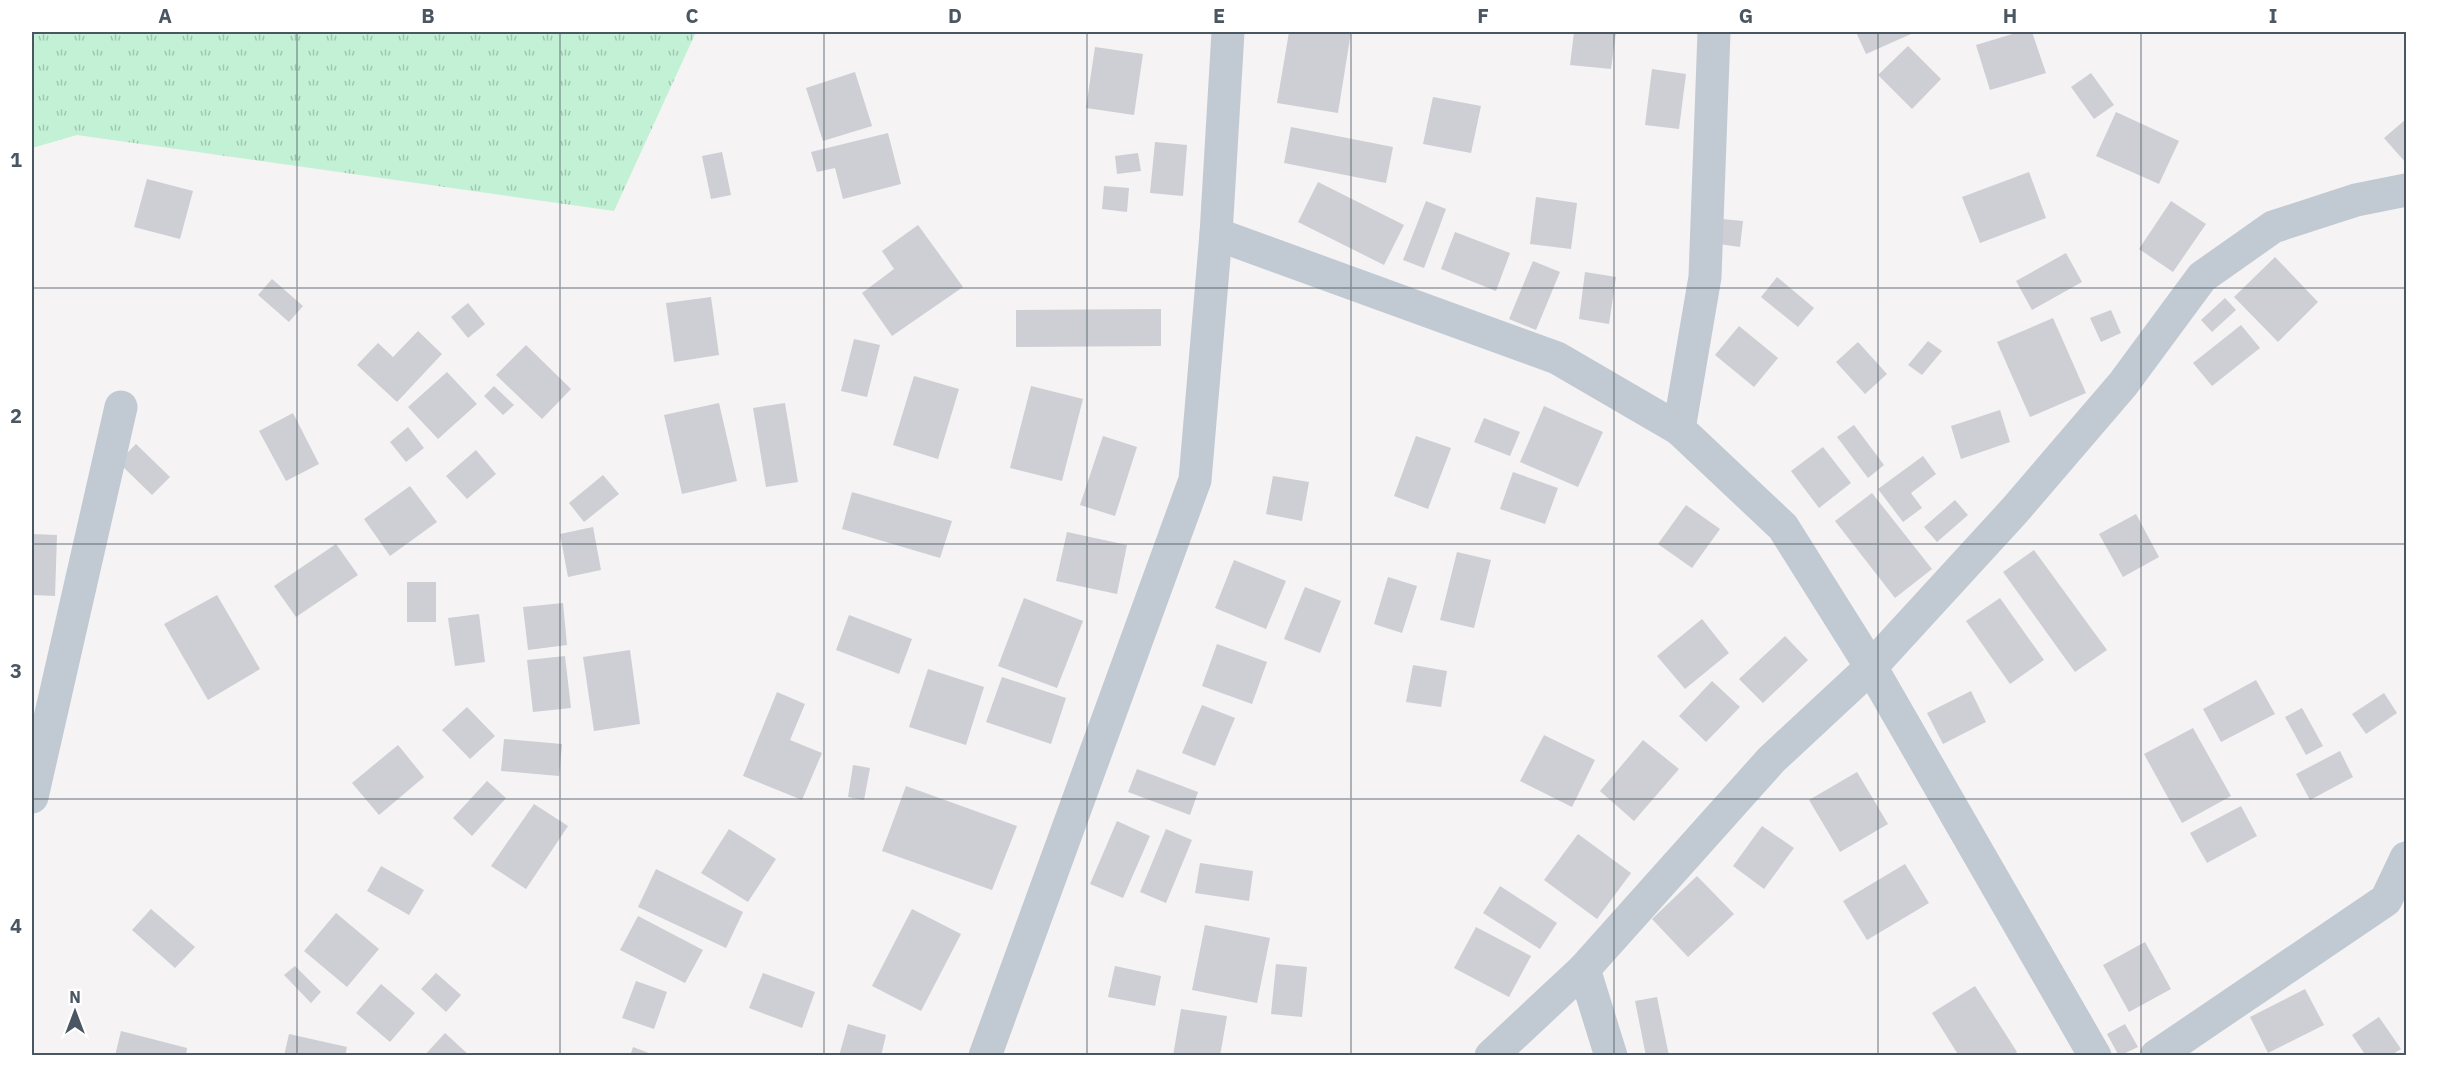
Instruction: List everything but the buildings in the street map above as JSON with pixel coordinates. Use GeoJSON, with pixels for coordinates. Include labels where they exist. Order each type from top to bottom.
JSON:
{"type":"FeatureCollection","features":[{"type":"Feature","properties":{"kind":"street"},"geometry":{"type":"LineString","coordinates":[[985,1056],[1195,480],[1216,234],[1228,32]]}},
{"type":"Feature","properties":{"kind":"street"},"geometry":{"type":"LineString","coordinates":[[1679,429],[1705,277],[1714,32]]}},
{"type":"Feature","properties":{"kind":"street"},"geometry":{"type":"LineString","coordinates":[[1491,1056],[1584,969],[1771,760],[1871,667],[2015,510],[2122,384],[2202,277],[2273,227],[2356,200],[2406,190]]}},
{"type":"Feature","properties":{"kind":"street"},"geometry":{"type":"LineString","coordinates":[[1216,234],[1557,358],[1679,429],[1783,527],[1871,667],[2095,1056]]}},
{"type":"Feature","properties":{"kind":"street"},"geometry":{"type":"LineString","coordinates":[[32,797],[121,407]]}},
{"type":"Feature","properties":{"kind":"street"},"geometry":{"type":"LineString","coordinates":[[2156,1056],[2386,900],[2406,858]]}},
{"type":"Feature","properties":{"kind":"street"},"geometry":{"type":"LineString","coordinates":[[1584,969],[1611,1056]]}},
{"type":"Feature","properties":{"kind":"green space"},"geometry":{"type":"Polygon","coordinates":[[[32,32],[696,32],[614,211],[77,135],[32,148],[32,32]]]}}]}
